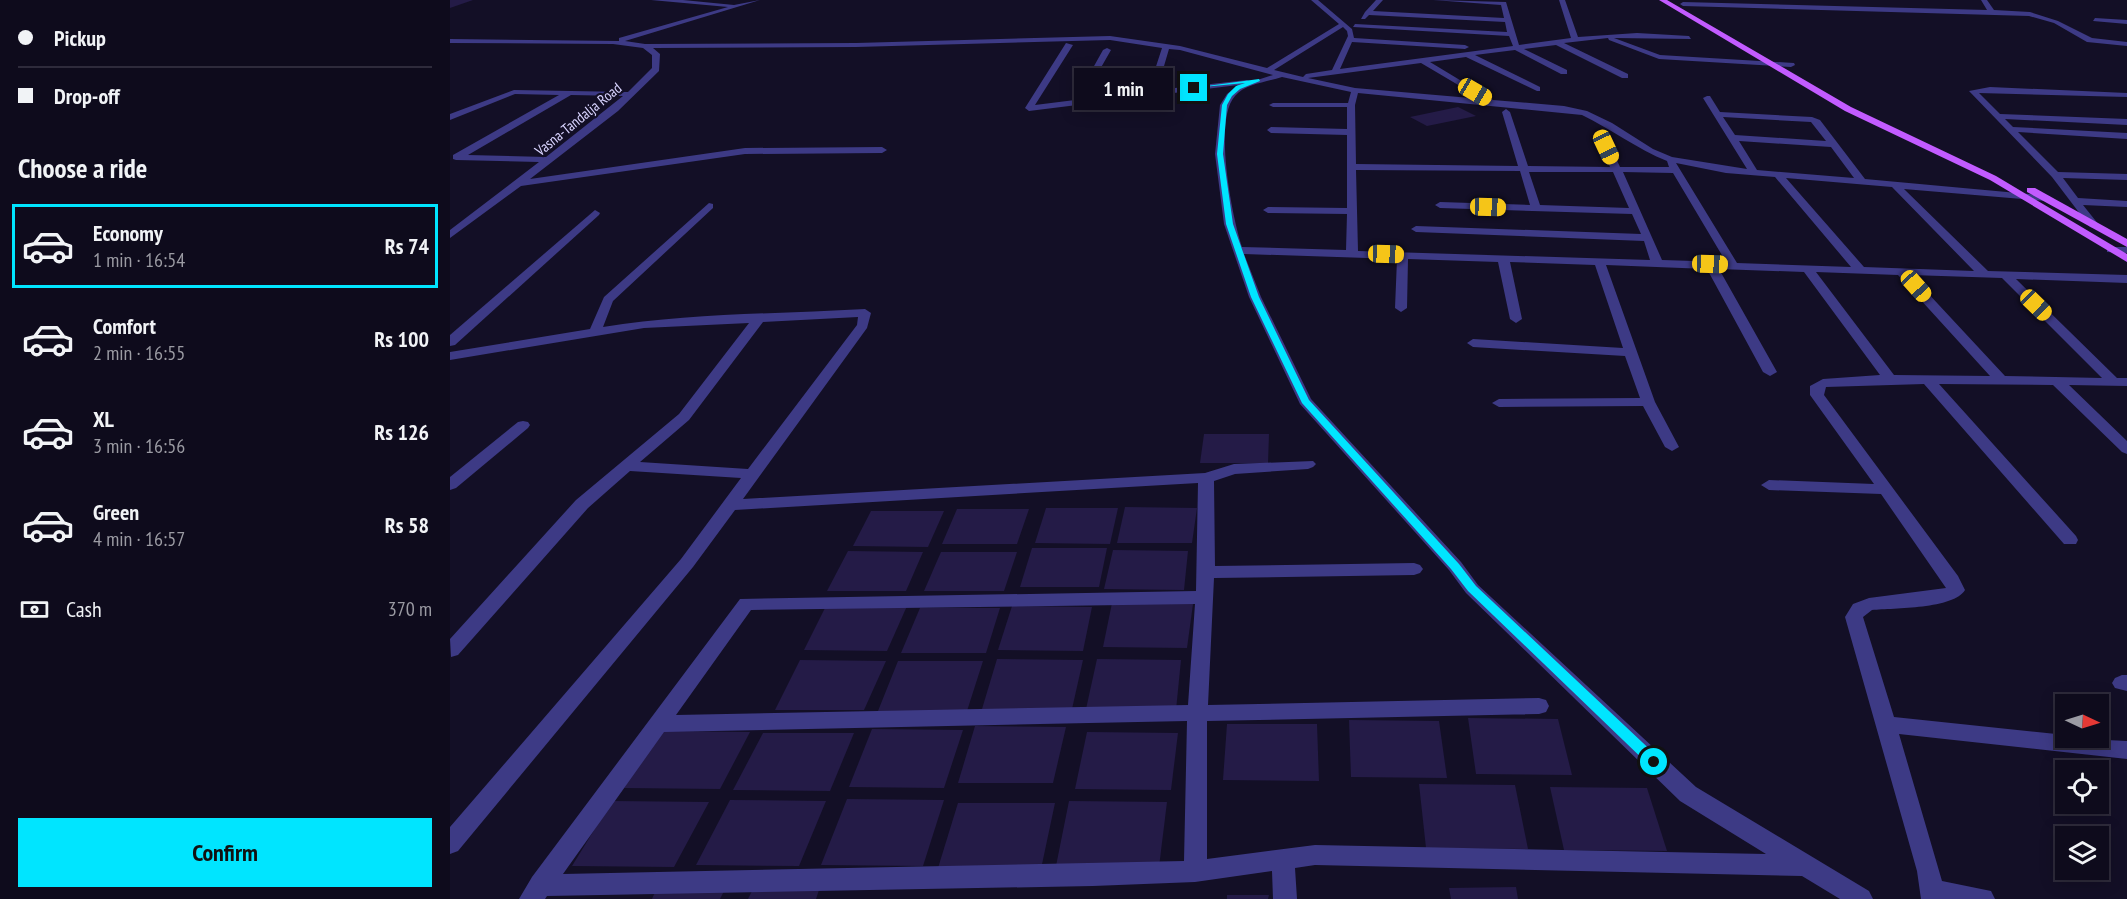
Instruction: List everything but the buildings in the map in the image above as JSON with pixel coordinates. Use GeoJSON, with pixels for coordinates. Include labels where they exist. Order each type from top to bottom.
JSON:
{"type":"FeatureCollection","features":[{"type":"Feature","properties":{"kind":"main road"},"geometry":{"type":"LineString","coordinates":[[1662,0],[1848,109],[1993,178],[2127,259]]}},
{"type":"Feature","properties":{"kind":"main road"},"geometry":{"type":"LineString","coordinates":[[1680,2],[1865,107],[2009,177],[2127,244]]}},
{"type":"Feature","properties":{"kind":"street"},"geometry":{"type":"LineString","coordinates":[[654,0],[741,5]]}},
{"type":"Feature","properties":{"kind":"street"},"geometry":{"type":"LineString","coordinates":[[613,42],[757,0]]}},
{"type":"Feature","properties":{"kind":"street"},"geometry":{"type":"LineString","coordinates":[[1314,0],[1343,24],[1353,28],[1511,34]]}},
{"type":"Feature","properties":{"kind":"street"},"geometry":{"type":"LineString","coordinates":[[1335,72],[1353,28],[1380,0]]}},
{"type":"Feature","properties":{"kind":"street"},"geometry":{"type":"LineString","coordinates":[[1436,0],[1503,2],[1517,48],[1564,72]]}},
{"type":"Feature","properties":{"kind":"street"},"geometry":{"type":"LineString","coordinates":[[1562,0],[1575,40]]}},
{"type":"Feature","properties":{"kind":"street"},"geometry":{"type":"LineString","coordinates":[[1784,0],[1792,6]]}},
{"type":"Feature","properties":{"kind":"street"},"geometry":{"type":"LineString","coordinates":[[1852,0],[1863,7]]}},
{"type":"Feature","properties":{"kind":"street"},"geometry":{"type":"LineString","coordinates":[[1984,0],[1992,12]]}},
{"type":"Feature","properties":{"kind":"street"},"geometry":{"type":"LineString","coordinates":[[1680,2],[2030,14],[2050,20],[2090,40],[2127,44]]}},
{"type":"Feature","properties":{"kind":"street"},"geometry":{"type":"LineString","coordinates":[[2022,7],[2030,14]]}},
{"type":"Feature","properties":{"kind":"street"},"geometry":{"type":"LineString","coordinates":[[1367,13],[1508,20]]}},
{"type":"Feature","properties":{"kind":"street"},"geometry":{"type":"LineString","coordinates":[[2095,20],[2127,22]]}},
{"type":"Feature","properties":{"kind":"street"},"geometry":{"type":"LineString","coordinates":[[1343,24],[1275,76],[1238,88],[1224,105],[1220,154],[1229,224],[1255,297],[1305,401],[1455,566],[1472,589],[1688,794],[1861,899]]}},
{"type":"Feature","properties":{"kind":"street"},"geometry":{"type":"LineString","coordinates":[[1603,36],[1659,57],[1791,65]]}},
{"type":"Feature","properties":{"kind":"street"},"geometry":{"type":"LineString","coordinates":[[1069,45],[1029,108],[1275,76],[1335,72],[1603,36],[1689,38]]}},
{"type":"Feature","properties":{"kind":"street"},"geometry":{"type":"LineString","coordinates":[[450,41],[613,42],[645,46],[856,45],[1110,38],[1166,46],[1275,76],[1355,90],[1539,105],[1584,113],[1670,159],[1726,170],[2046,198]]}},
{"type":"Feature","properties":{"kind":"street"},"geometry":{"type":"LineString","coordinates":[[1349,40],[1501,50]]}},
{"type":"Feature","properties":{"kind":"street"},"geometry":{"type":"LineString","coordinates":[[1556,42],[1625,75]]}},
{"type":"Feature","properties":{"kind":"street","name":"Vasna-Tandalja Road"},"geometry":{"type":"LineString","coordinates":[[450,236],[632,94],[656,69],[656,54],[645,46]]}},
{"type":"Feature","properties":{"kind":"street"},"geometry":{"type":"LineString","coordinates":[[1152,93],[1166,46]]}},
{"type":"Feature","properties":{"kind":"street"},"geometry":{"type":"LineString","coordinates":[[1077,103],[1107,50]]}},
{"type":"Feature","properties":{"kind":"street"},"geometry":{"type":"LineString","coordinates":[[1467,54],[1537,89]]}},
{"type":"Feature","properties":{"kind":"street"},"geometry":{"type":"LineString","coordinates":[[1422,60],[1493,102]]}},
{"type":"Feature","properties":{"kind":"street"},"geometry":{"type":"LineString","coordinates":[[2094,225],[2055,175],[1973,91],[1990,89],[2127,95]]}},
{"type":"Feature","properties":{"kind":"street"},"geometry":{"type":"LineString","coordinates":[[1352,252],[1351,105],[1355,90]]}},
{"type":"Feature","properties":{"kind":"street"},"geometry":{"type":"LineString","coordinates":[[450,117],[514,92],[632,94]]}},
{"type":"Feature","properties":{"kind":"street"},"geometry":{"type":"LineString","coordinates":[[453,157],[571,92]]}},
{"type":"Feature","properties":{"kind":"street"},"geometry":{"type":"LineString","coordinates":[[1707,98],[1754,173]]}},
{"type":"Feature","properties":{"kind":"street"},"geometry":{"type":"LineString","coordinates":[[1273,105],[1351,105]]}},
{"type":"Feature","properties":{"kind":"street"},"geometry":{"type":"LineString","coordinates":[[1506,112],[1536,208]]}},
{"type":"Feature","properties":{"kind":"street"},"geometry":{"type":"LineString","coordinates":[[1717,114],[1812,120],[1834,144],[1861,181]]}},
{"type":"Feature","properties":{"kind":"street"},"geometry":{"type":"LineString","coordinates":[[1996,116],[2127,122]]}},
{"type":"Feature","properties":{"kind":"street"},"geometry":{"type":"LineString","coordinates":[[2009,129],[2127,136]]}},
{"type":"Feature","properties":{"kind":"street"},"geometry":{"type":"LineString","coordinates":[[1271,130],[1351,132]]}},
{"type":"Feature","properties":{"kind":"street"},"geometry":{"type":"LineString","coordinates":[[2106,134],[2127,148]]}},
{"type":"Feature","properties":{"kind":"street"},"geometry":{"type":"LineString","coordinates":[[1732,138],[1834,144]]}},
{"type":"Feature","properties":{"kind":"street"},"geometry":{"type":"LineString","coordinates":[[1606,147],[1648,238],[1657,263]]}},
{"type":"Feature","properties":{"kind":"street"},"geometry":{"type":"LineString","coordinates":[[517,184],[744,151],[882,150]]}},
{"type":"Feature","properties":{"kind":"street"},"geometry":{"type":"LineString","coordinates":[[453,157],[549,160]]}},
{"type":"Feature","properties":{"kind":"street"},"geometry":{"type":"LineString","coordinates":[[1670,159],[1733,265]]}},
{"type":"Feature","properties":{"kind":"street"},"geometry":{"type":"LineString","coordinates":[[1351,167],[1676,170]]}},
{"type":"Feature","properties":{"kind":"street"},"geometry":{"type":"LineString","coordinates":[[1777,174],[1860,270]]}},
{"type":"Feature","properties":{"kind":"street"},"geometry":{"type":"LineString","coordinates":[[2055,175],[2127,177]]}},
{"type":"Feature","properties":{"kind":"street"},"geometry":{"type":"LineString","coordinates":[[1894,184],[1984,274]]}},
{"type":"Feature","properties":{"kind":"street"},"geometry":{"type":"LineString","coordinates":[[2074,201],[2127,204]]}},
{"type":"Feature","properties":{"kind":"street"},"geometry":{"type":"LineString","coordinates":[[1440,205],[1635,211]]}},
{"type":"Feature","properties":{"kind":"street"},"geometry":{"type":"LineString","coordinates":[[595,332],[608,300],[709,206]]}},
{"type":"Feature","properties":{"kind":"street"},"geometry":{"type":"LineString","coordinates":[[1268,210],[1351,211]]}},
{"type":"Feature","properties":{"kind":"street"},"geometry":{"type":"LineString","coordinates":[[450,342],[595,213]]}},
{"type":"Feature","properties":{"kind":"street"},"geometry":{"type":"LineString","coordinates":[[1416,229],[1648,238]]}},
{"type":"Feature","properties":{"kind":"street"},"geometry":{"type":"LineString","coordinates":[[1237,249],[2127,279]]}},
{"type":"Feature","properties":{"kind":"street"},"geometry":{"type":"LineString","coordinates":[[2111,250],[2127,250]]}},
{"type":"Feature","properties":{"kind":"street"},"geometry":{"type":"LineString","coordinates":[[1401,308],[1403,254]]}},
{"type":"Feature","properties":{"kind":"street"},"geometry":{"type":"LineString","coordinates":[[1503,258],[1516,319]]}},
{"type":"Feature","properties":{"kind":"street"},"geometry":{"type":"LineString","coordinates":[[1599,261],[1648,402],[1672,447]]}},
{"type":"Feature","properties":{"kind":"street"},"geometry":{"type":"LineString","coordinates":[[1710,264],[1770,372]]}},
{"type":"Feature","properties":{"kind":"street"},"geometry":{"type":"LineString","coordinates":[[1807,268],[1890,379]]}},
{"type":"Feature","properties":{"kind":"street"},"geometry":{"type":"LineString","coordinates":[[1901,271],[2002,381]]}},
{"type":"Feature","properties":{"kind":"street"},"geometry":{"type":"LineString","coordinates":[[2004,274],[2121,382]]}},
{"type":"Feature","properties":{"kind":"street"},"geometry":{"type":"LineString","coordinates":[[450,356],[644,324],[865,313],[863,325],[687,563],[450,844]]}},
{"type":"Feature","properties":{"kind":"street"},"geometry":{"type":"LineString","coordinates":[[451,650],[582,504],[684,417],[759,318]]}},
{"type":"Feature","properties":{"kind":"street"},"geometry":{"type":"LineString","coordinates":[[1473,343],[1629,352]]}},
{"type":"Feature","properties":{"kind":"street"},"geometry":{"type":"LineString","coordinates":[[1983,899],[1932,895],[1929,871],[1854,616],[1859,609],[1869,604],[1947,596],[1956,590],[1952,580],[1817,395],[1817,386],[1890,379],[2121,382]]}},
{"type":"Feature","properties":{"kind":"street"},"geometry":{"type":"LineString","coordinates":[[1928,380],[2070,540]]}},
{"type":"Feature","properties":{"kind":"street"},"geometry":{"type":"LineString","coordinates":[[2057,381],[2127,449]]}},
{"type":"Feature","properties":{"kind":"street"},"geometry":{"type":"LineString","coordinates":[[1499,403],[1648,402]]}},
{"type":"Feature","properties":{"kind":"street"},"geometry":{"type":"LineString","coordinates":[[450,485],[524,425]]}},
{"type":"Feature","properties":{"kind":"street"},"geometry":{"type":"LineString","coordinates":[[729,505],[1206,478],[1234,469],[1308,464]]}},
{"type":"Feature","properties":{"kind":"street"},"geometry":{"type":"LineString","coordinates":[[627,466],[752,474]]}},
{"type":"Feature","properties":{"kind":"street"},"geometry":{"type":"LineString","coordinates":[[1195,871],[1197,714],[1206,572],[1206,478]]}},
{"type":"Feature","properties":{"kind":"street"},"geometry":{"type":"LineString","coordinates":[[1769,485],[1885,489]]}},
{"type":"Feature","properties":{"kind":"street"},"geometry":{"type":"LineString","coordinates":[[1206,572],[1414,569]]}},
{"type":"Feature","properties":{"kind":"street"},"geometry":{"type":"LineString","coordinates":[[536,892],[746,604],[1205,597]]}},
{"type":"Feature","properties":{"kind":"street"},"geometry":{"type":"LineString","coordinates":[[660,724],[1539,706]]}},
{"type":"Feature","properties":{"kind":"street"},"geometry":{"type":"LineString","coordinates":[[1884,724],[2127,750]]}},
{"type":"Feature","properties":{"kind":"street"},"geometry":{"type":"LineString","coordinates":[[536,892],[1195,871],[1283,858],[1327,856],[1805,866]]}},
{"type":"Feature","properties":{"kind":"street"},"geometry":{"type":"LineString","coordinates":[[1283,858],[1285,899]]}},
{"type":"Feature","properties":{"kind":"route"},"geometry":{"type":"LineString","coordinates":[[1194,88],[1259,80],[1238,88],[1224,105],[1220,154],[1229,224],[1255,297],[1305,401],[1455,566],[1472,589],[1654,762]]}}]}
